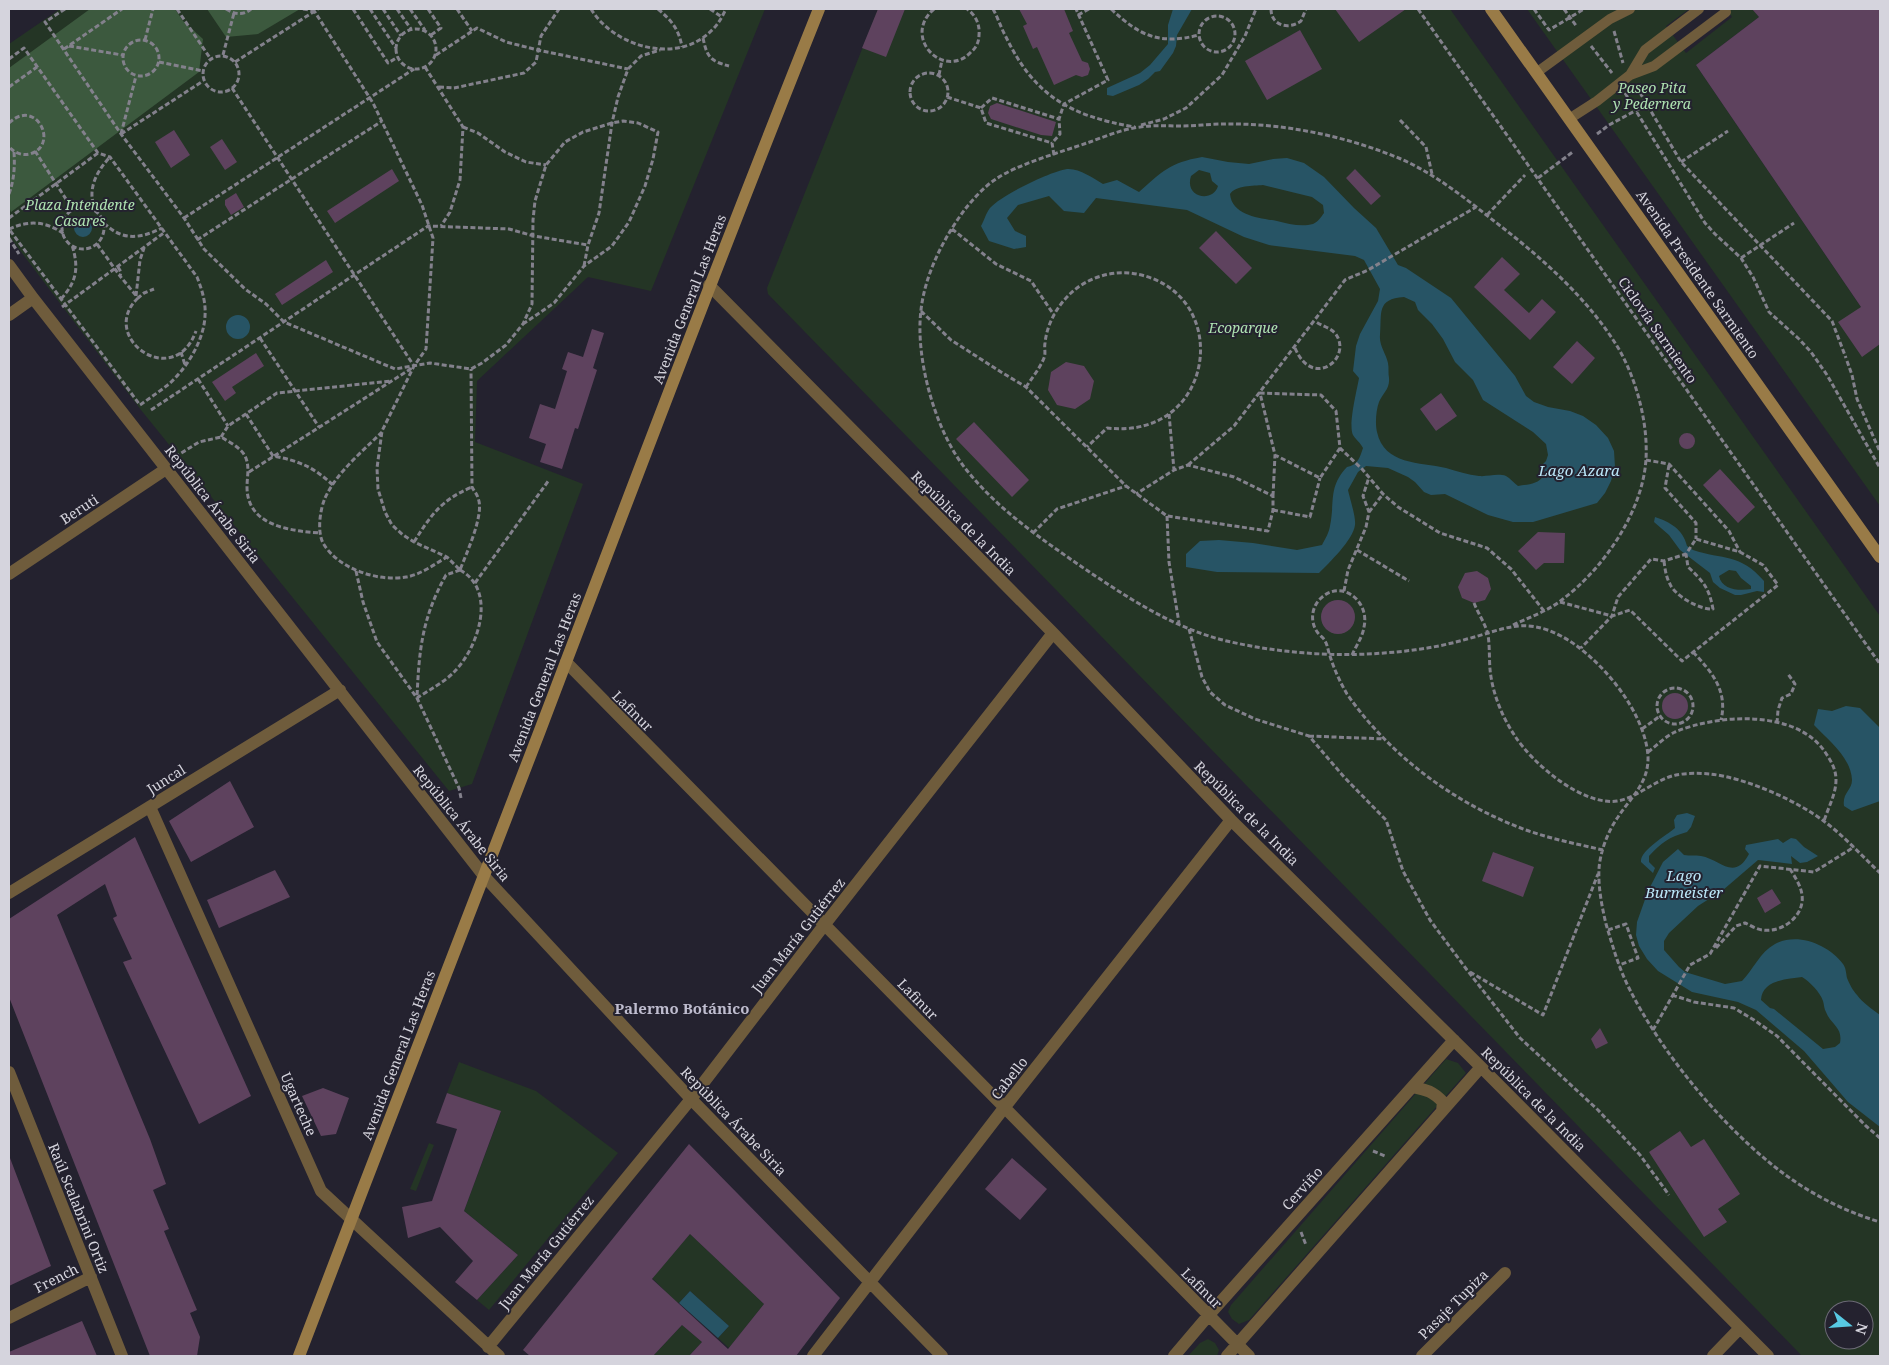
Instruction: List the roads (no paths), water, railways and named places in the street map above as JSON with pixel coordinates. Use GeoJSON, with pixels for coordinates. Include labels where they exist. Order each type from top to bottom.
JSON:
{"type":"FeatureCollection","features":[{"type":"Feature","properties":{"kind":"main road","name":"Avenida General Las Heras"},"geometry":{"type":"LineString","coordinates":[[299,1356],[709,285],[819,9]]}},
{"type":"Feature","properties":{"kind":"main road","name":"Avenida Presidente Sarmiento"},"geometry":{"type":"LineString","coordinates":[[1490,9],[1880,557]]}},
{"type":"Feature","properties":{"kind":"street","name":"República Árabe Siria"},"geometry":{"type":"LineString","coordinates":[[9,265],[484,876],[691,1099],[942,1356]]}},
{"type":"Feature","properties":{"kind":"street","name":"República de la India"},"geometry":{"type":"LineString","coordinates":[[709,285],[1052,633],[1231,820],[1454,1040],[1768,1356]]}},
{"type":"Feature","properties":{"kind":"street"},"geometry":{"type":"LineString","coordinates":[[9,315],[33,298]]}},
{"type":"Feature","properties":{"kind":"street","name":"Beruti"},"geometry":{"type":"LineString","coordinates":[[9,574],[166,469]]}},
{"type":"Feature","properties":{"kind":"street","name":"Juan María Gutiérrez"},"geometry":{"type":"LineString","coordinates":[[488,1347],[691,1099],[1052,633]]}},
{"type":"Feature","properties":{"kind":"street","name":"Lafinur"},"geometry":{"type":"LineString","coordinates":[[566,662],[1249,1356]]}},
{"type":"Feature","properties":{"kind":"street","name":"Juncal"},"geometry":{"type":"LineString","coordinates":[[9,894],[340,690]]}},
{"type":"Feature","properties":{"kind":"street","name":"Ugarteche"},"geometry":{"type":"LineString","coordinates":[[150,807],[321,1191],[499,1356]]}},
{"type":"Feature","properties":{"kind":"street","name":"Cabello"},"geometry":{"type":"LineString","coordinates":[[813,1356],[1004,1108],[1231,820]]}},
{"type":"Feature","properties":{"kind":"street","name":"Cerviño"},"geometry":{"type":"LineString","coordinates":[[1174,1356],[1454,1040]]}},
{"type":"Feature","properties":{"kind":"street"},"geometry":{"type":"LineString","coordinates":[[1227,1356],[1481,1067]]}},
{"type":"Feature","properties":{"kind":"street","name":"Raúl Scalabrini Ortiz"},"geometry":{"type":"LineString","coordinates":[[9,1072],[122,1356]]}},
{"type":"Feature","properties":{"kind":"street"},"geometry":{"type":"LineString","coordinates":[[1413,1087],[1429,1090],[1438,1097],[1443,1102],[1442,1112]]}},
{"type":"Feature","properties":{"kind":"street","name":"Pasaje Tupiza"},"geometry":{"type":"LineString","coordinates":[[1422,1356],[1505,1274]]}},
{"type":"Feature","properties":{"kind":"street","name":"French"},"geometry":{"type":"LineString","coordinates":[[9,1318],[91,1277]]}},
{"type":"Feature","properties":{"kind":"street"},"geometry":{"type":"LineString","coordinates":[[1713,1356],[1740,1328]]}},
{"type":"Feature","properties":{"kind":"lane"},"geometry":{"type":"LineString","coordinates":[[1536,73],[1610,19],[1630,9]]}},
{"type":"Feature","properties":{"kind":"lane"},"geometry":{"type":"LineString","coordinates":[[1569,119],[1620,84],[1630,75],[1645,50],[1699,9]]}},
{"type":"Feature","properties":{"kind":"lane"},"geometry":{"type":"LineString","coordinates":[[1630,75],[1654,66],[1726,12]]}},
{"type":"Feature","properties":{"kind":"water"},"geometry":{"type":"Polygon","coordinates":[[[1173,9],[1192,9],[1177,35],[1173,53],[1160,71],[1155,72],[1139,85],[1113,96],[1107,95],[1107,88],[1140,73],[1150,65],[1168,44],[1168,25],[1173,9]]]}},
{"type":"Feature","properties":{"kind":"water","name":"Lago Azara"},"geometry":{"type":"Polygon","coordinates":[[[1202,157],[1249,164],[1287,158],[1304,163],[1324,177],[1376,228],[1398,265],[1406,268],[1451,298],[1515,376],[1526,396],[1534,402],[1548,407],[1570,411],[1583,416],[1596,425],[1608,438],[1614,451],[1615,467],[1605,493],[1597,503],[1533,522],[1513,522],[1488,515],[1445,494],[1431,495],[1424,492],[1408,477],[1388,468],[1366,466],[1358,472],[1348,490],[1355,517],[1353,531],[1340,551],[1319,573],[1217,572],[1186,567],[1186,554],[1200,541],[1219,540],[1253,543],[1297,550],[1322,545],[1329,529],[1333,495],[1337,481],[1347,467],[1358,460],[1363,448],[1353,435],[1352,430],[1352,416],[1359,378],[1353,371],[1356,346],[1360,334],[1378,301],[1380,289],[1364,260],[1355,256],[1269,245],[1244,237],[1187,210],[1096,198],[1084,213],[1064,211],[1049,196],[1018,205],[1007,218],[1015,231],[1026,236],[1026,247],[1014,249],[989,241],[981,226],[990,208],[996,203],[1026,185],[1059,171],[1067,169],[1076,170],[1103,184],[1117,180],[1139,192],[1167,169],[1191,159],[1202,157]],[[1199,170],[1191,176],[1190,183],[1192,189],[1200,196],[1211,195],[1218,186],[1212,181],[1210,173],[1199,170]],[[1263,185],[1240,187],[1230,194],[1236,207],[1248,215],[1290,224],[1309,225],[1315,223],[1324,213],[1323,205],[1312,197],[1263,185]],[[1404,297],[1395,298],[1385,304],[1381,314],[1380,339],[1388,363],[1389,382],[1378,405],[1376,425],[1381,443],[1387,451],[1404,460],[1471,475],[1506,476],[1518,486],[1539,481],[1544,475],[1541,466],[1546,461],[1548,455],[1546,444],[1533,432],[1483,400],[1473,380],[1455,362],[1443,339],[1418,310],[1415,302],[1404,297]]]}},
{"type":"Feature","properties":{"kind":"water"},"geometry":{"type":"Polygon","coordinates":[[[83,219],[89,222],[92,228],[89,234],[83,237],[77,234],[74,228],[77,222],[83,219]]]}},
{"type":"Feature","properties":{"kind":"water"},"geometry":{"type":"Polygon","coordinates":[[[238,315],[247,318],[250,327],[247,336],[238,339],[229,336],[226,327],[229,318],[238,315]]]}},
{"type":"Feature","properties":{"kind":"water"},"geometry":{"type":"Polygon","coordinates":[[[1655,517],[1675,527],[1682,535],[1687,546],[1693,550],[1731,559],[1747,566],[1764,581],[1764,592],[1757,591],[1735,595],[1720,588],[1713,582],[1710,573],[1680,550],[1669,535],[1654,522],[1655,517]],[[1729,570],[1719,576],[1721,581],[1732,589],[1751,589],[1751,586],[1736,571],[1729,570]]]}},
{"type":"Feature","properties":{"kind":"water"},"geometry":{"type":"Polygon","coordinates":[[[1846,706],[1860,708],[1880,728],[1880,801],[1852,811],[1844,806],[1844,798],[1852,783],[1848,764],[1838,750],[1814,725],[1818,709],[1832,711],[1846,706]]]}},
{"type":"Feature","properties":{"kind":"water"},"geometry":{"type":"Polygon","coordinates":[[[1687,813],[1695,816],[1687,832],[1666,841],[1649,856],[1649,862],[1655,868],[1653,873],[1641,862],[1642,857],[1649,848],[1675,828],[1674,820],[1677,815],[1687,813]]]}},
{"type":"Feature","properties":{"kind":"water","name":"Lago Burmeister"},"geometry":{"type":"Polygon","coordinates":[[[1791,838],[1796,839],[1818,856],[1807,862],[1800,863],[1791,856],[1792,864],[1758,860],[1723,890],[1698,906],[1669,933],[1664,941],[1664,950],[1685,972],[1725,984],[1742,981],[1770,947],[1784,941],[1793,939],[1812,942],[1837,957],[1844,966],[1850,985],[1859,998],[1880,1015],[1880,1127],[1848,1102],[1804,1051],[1756,1010],[1738,1002],[1692,992],[1658,971],[1639,946],[1636,935],[1637,922],[1648,891],[1663,862],[1678,849],[1684,855],[1701,856],[1732,868],[1738,867],[1749,854],[1745,849],[1746,845],[1778,839],[1783,843],[1791,838]],[[1802,977],[1770,984],[1762,993],[1761,1000],[1823,1049],[1835,1047],[1840,1043],[1840,1033],[1828,1016],[1820,994],[1802,977]]]}},
{"type":"Feature","properties":{"kind":"water"},"geometry":{"type":"Polygon","coordinates":[[[690,1291],[729,1326],[718,1338],[679,1303],[690,1291]]]}},
{"type":"Feature","properties":{"kind":"district","name":"Palermo Botánico"},"geometry":{"type":"Point","coordinates":[682,1008]}},
{"type":"Feature","properties":{"kind":"park label","name":"Paseo Pita y Pedernera"},"geometry":{"type":"Point","coordinates":[1652,95]}},
{"type":"Feature","properties":{"kind":"park label","name":"Plaza Intendente Casares"},"geometry":{"type":"Point","coordinates":[80,212]}},
{"type":"Feature","properties":{"kind":"park label","name":"Ecoparque"},"geometry":{"type":"Point","coordinates":[1243,327]}}]}
